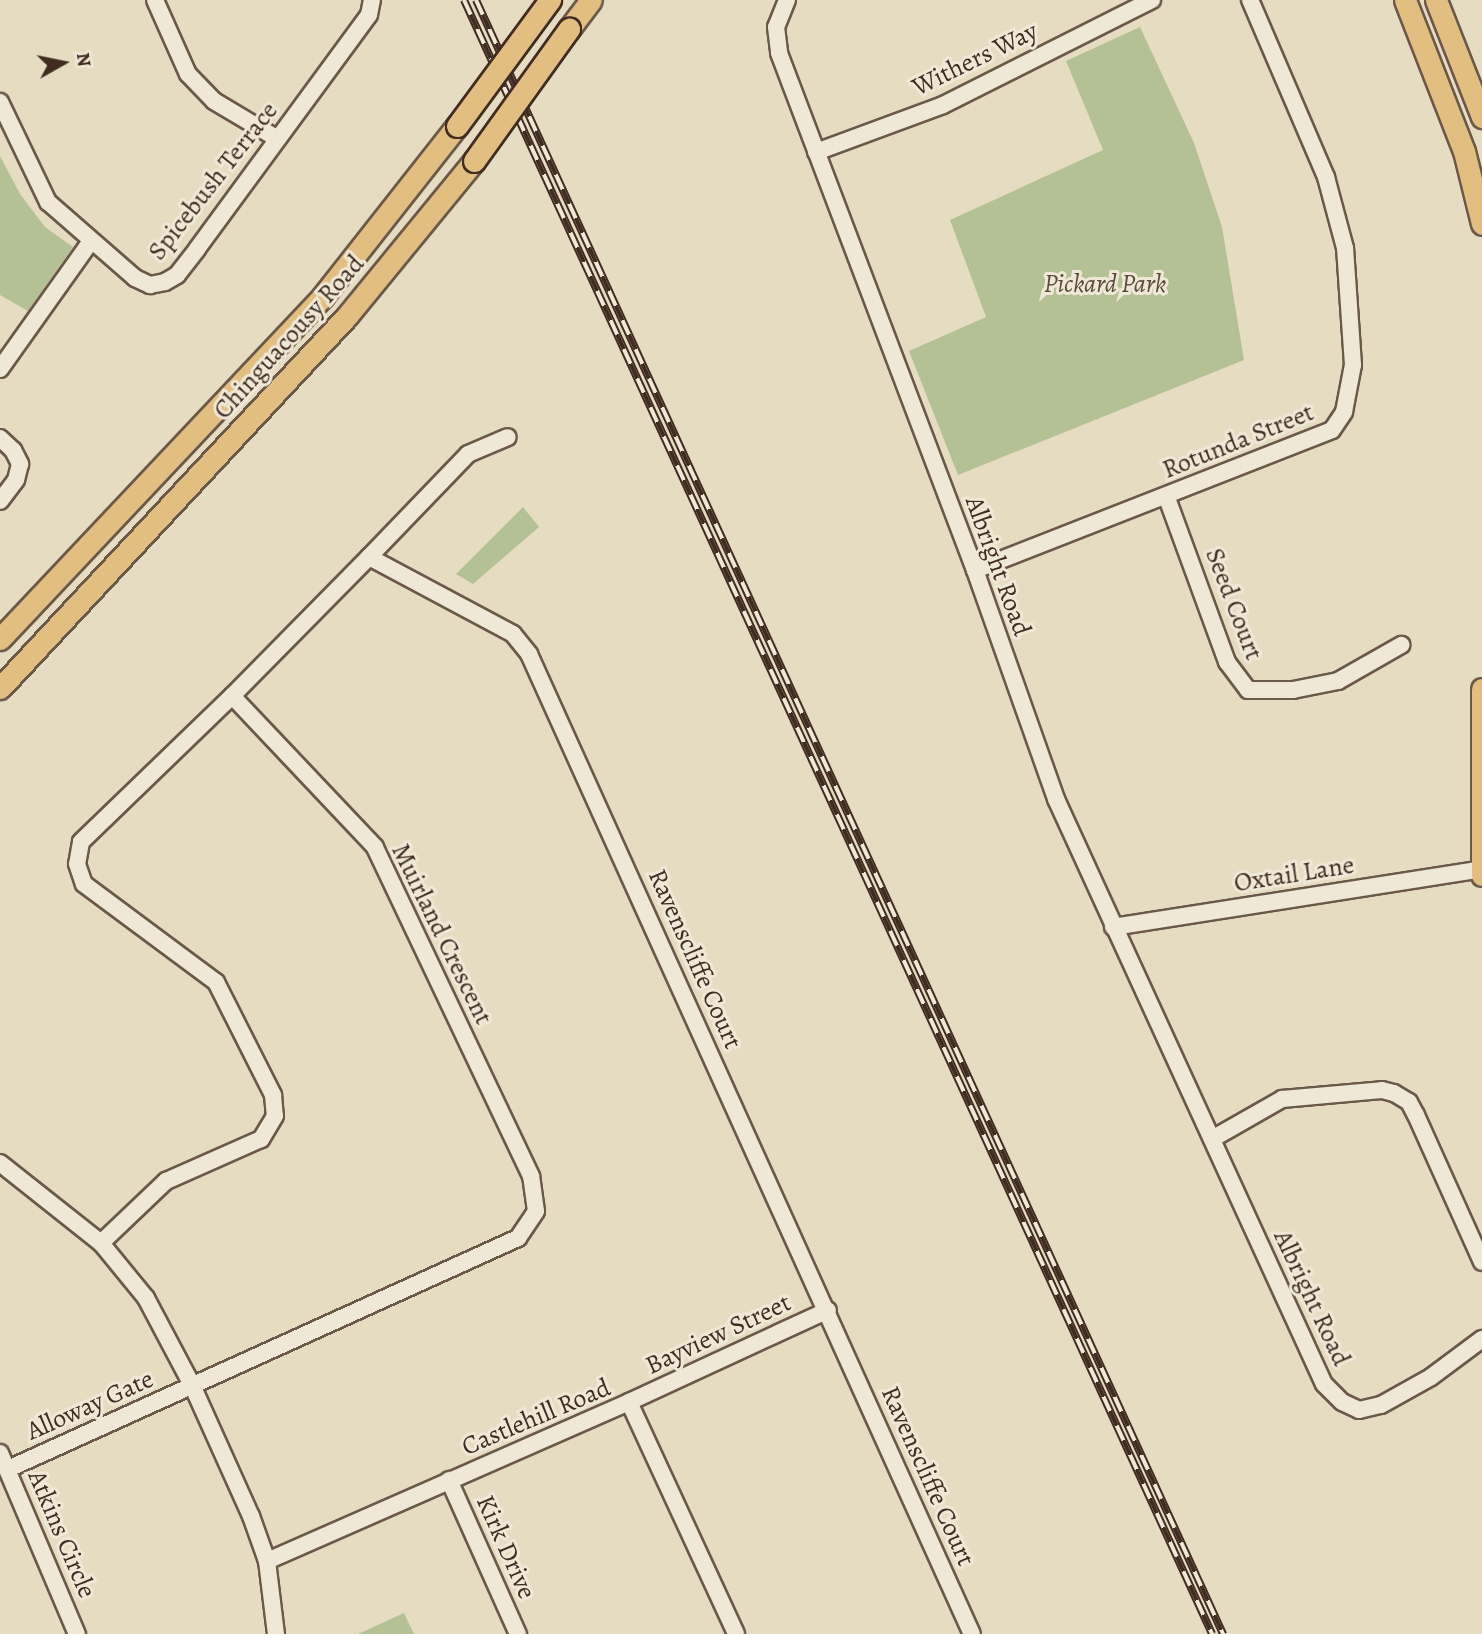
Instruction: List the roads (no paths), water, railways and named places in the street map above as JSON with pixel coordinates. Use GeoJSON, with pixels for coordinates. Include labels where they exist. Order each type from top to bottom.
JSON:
{"type":"FeatureCollection","features":[{"type":"Feature","properties":{"kind":"main road","name":"Chinguacousy Road"},"geometry":{"type":"LineString","coordinates":[[0,639],[323,296],[457,127],[550,0]]}},
{"type":"Feature","properties":{"kind":"main road","name":"Chinguacousy Road"},"geometry":{"type":"LineString","coordinates":[[0,688],[347,316],[474,161],[591,0]]}},
{"type":"Feature","properties":{"kind":"main road"},"geometry":{"type":"LineString","coordinates":[[1405,0],[1464,151],[1482,224]]}},
{"type":"Feature","properties":{"kind":"main road"},"geometry":{"type":"LineString","coordinates":[[1436,0],[1482,117]]}},
{"type":"Feature","properties":{"kind":"main road"},"geometry":{"type":"LineString","coordinates":[[1482,689],[1482,872]]}},
{"type":"Feature","properties":{"kind":"street"},"geometry":{"type":"LineString","coordinates":[[155,0],[188,74],[214,101],[278,139]]}},
{"type":"Feature","properties":{"kind":"street","name":"Spicebush Terrace"},"geometry":{"type":"LineString","coordinates":[[0,102],[48,202],[135,278],[150,285],[165,282],[184,267],[278,139],[369,15],[372,0]]}},
{"type":"Feature","properties":{"kind":"street","name":"Albright Road"},"geometry":{"type":"LineString","coordinates":[[787,0],[776,27],[779,53],[975,570],[1056,799],[1324,1384],[1342,1402],[1359,1410],[1381,1405],[1431,1377],[1482,1339]]}},
{"type":"Feature","properties":{"kind":"street","name":"Withers Way"},"geometry":{"type":"LineString","coordinates":[[816,152],[943,105],[1152,0]]}},
{"type":"Feature","properties":{"kind":"street","name":"Rotunda Street"},"geometry":{"type":"LineString","coordinates":[[975,570],[1167,498],[1332,430],[1350,394],[1353,365],[1345,248],[1326,177],[1250,0]]}},
{"type":"Feature","properties":{"kind":"street"},"geometry":{"type":"LineString","coordinates":[[0,369],[91,242]]}},
{"type":"Feature","properties":{"kind":"street"},"geometry":{"type":"LineString","coordinates":[[101,1243],[166,1181],[261,1139],[275,1116],[273,1095],[216,982],[85,884],[77,863],[81,842],[232,695],[468,454],[508,437]]}},
{"type":"Feature","properties":{"kind":"street"},"geometry":{"type":"LineString","coordinates":[[0,438],[13,450],[20,464],[16,480],[0,500]]}},
{"type":"Feature","properties":{"kind":"street","name":"Seed Court"},"geometry":{"type":"LineString","coordinates":[[1167,498],[1227,662],[1248,690],[1293,690],[1338,681],[1401,645]]}},
{"type":"Feature","properties":{"kind":"street","name":"Ravenscliffe Court"},"geometry":{"type":"LineString","coordinates":[[369,557],[513,634],[529,654],[828,1310],[972,1634]]}},
{"type":"Feature","properties":{"kind":"street","name":"Muirland Crescent"},"geometry":{"type":"LineString","coordinates":[[192,1385],[518,1238],[537,1211],[531,1176],[375,847],[232,695]]}},
{"type":"Feature","properties":{"kind":"street","name":"Oxtail Lane"},"geometry":{"type":"LineString","coordinates":[[1113,926],[1482,872]]}},
{"type":"Feature","properties":{"kind":"street"},"geometry":{"type":"LineString","coordinates":[[1212,1139],[1282,1099],[1382,1090],[1394,1093],[1409,1102],[1416,1115],[1482,1262]]}},
{"type":"Feature","properties":{"kind":"street"},"geometry":{"type":"LineString","coordinates":[[0,1163],[101,1243],[146,1298],[192,1385],[267,1561],[276,1634]]}},
{"type":"Feature","properties":{"kind":"street","name":"Bayview Street"},"geometry":{"type":"LineString","coordinates":[[629,1402],[828,1310]]}},
{"type":"Feature","properties":{"kind":"street","name":"Alloway Gate"},"geometry":{"type":"LineString","coordinates":[[8,1469],[192,1385]]}},
{"type":"Feature","properties":{"kind":"street","name":"Castlehill Road"},"geometry":{"type":"LineString","coordinates":[[267,1561],[629,1402],[736,1634]]}},
{"type":"Feature","properties":{"kind":"street","name":"Atkins Circle"},"geometry":{"type":"LineString","coordinates":[[0,1453],[77,1634]]}},
{"type":"Feature","properties":{"kind":"street","name":"Kirk Drive"},"geometry":{"type":"LineString","coordinates":[[449,1480],[517,1634]]}},
{"type":"Feature","properties":{"kind":"railway"},"geometry":{"type":"LineString","coordinates":[[464,0],[1212,1634]]}},
{"type":"Feature","properties":{"kind":"railway"},"geometry":{"type":"LineString","coordinates":[[476,0],[1223,1634]]}},
{"type":"Feature","properties":{"kind":"park label","name":"Pickard Park"},"geometry":{"type":"Point","coordinates":[1105,284]}}]}
